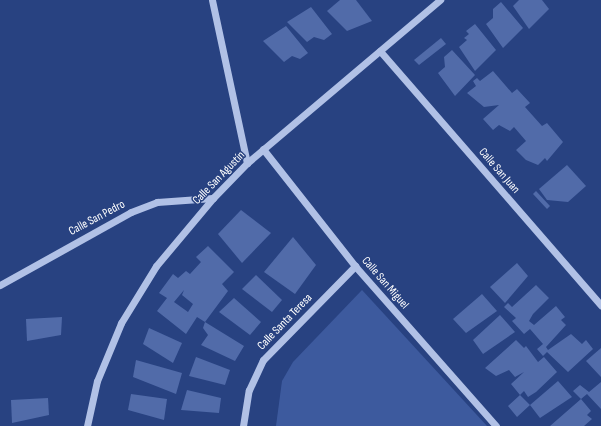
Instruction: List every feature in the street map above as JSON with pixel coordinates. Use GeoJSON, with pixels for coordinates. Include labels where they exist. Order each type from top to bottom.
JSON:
{"type":"FeatureCollection","features":[{"type":"Feature","properties":{"kind":"street"},"geometry":{"type":"LineString","coordinates":[[212,0],[247,163]]}},
{"type":"Feature","properties":{"kind":"street","name":"Calle San Agustín"},"geometry":{"type":"LineString","coordinates":[[87,426],[97,381],[121,323],[156,266],[213,198],[247,163],[440,0]]}},
{"type":"Feature","properties":{"kind":"street","name":"Calle San Juan"},"geometry":{"type":"LineString","coordinates":[[380,51],[601,305]]}},
{"type":"Feature","properties":{"kind":"street","name":"Calle San Miguel"},"geometry":{"type":"LineString","coordinates":[[263,149],[355,266],[496,426]]}},
{"type":"Feature","properties":{"kind":"street","name":"Calle San Pedro"},"geometry":{"type":"LineString","coordinates":[[0,285],[131,212],[157,202],[213,198]]}},
{"type":"Feature","properties":{"kind":"street","name":"Calle Santa Teresa"},"geometry":{"type":"LineString","coordinates":[[243,426],[249,390],[263,360],[355,266]]}},
{"type":"Feature","properties":{"kind":"shaded area"},"geometry":{"type":"Polygon","coordinates":[[[362,290],[487,426],[276,426],[282,381],[293,362],[362,290]]]}},
{"type":"Feature","properties":{"kind":"building"},"geometry":{"type":"Polygon","coordinates":[[[340,0],[356,0],[372,21],[347,31],[327,11],[340,0]]]}},
{"type":"Feature","properties":{"kind":"building"},"geometry":{"type":"Polygon","coordinates":[[[519,0],[542,0],[549,9],[529,29],[513,6],[519,0]]]}},
{"type":"Feature","properties":{"kind":"building"},"geometry":{"type":"Polygon","coordinates":[[[501,2],[523,28],[503,48],[486,24],[493,18],[493,9],[501,2]]]}},
{"type":"Feature","properties":{"kind":"building"},"geometry":{"type":"Polygon","coordinates":[[[311,7],[332,34],[324,40],[314,37],[307,42],[287,22],[311,7]]]}},
{"type":"Feature","properties":{"kind":"building"},"geometry":{"type":"Polygon","coordinates":[[[475,24],[496,50],[475,71],[459,47],[467,40],[464,38],[469,34],[466,31],[475,24]]]}},
{"type":"Feature","properties":{"kind":"building"},"geometry":{"type":"Polygon","coordinates":[[[286,26],[308,53],[300,59],[292,56],[284,62],[263,41],[286,26]]]}},
{"type":"Feature","properties":{"kind":"building"},"geometry":{"type":"Polygon","coordinates":[[[441,38],[446,44],[419,65],[414,60],[441,38]]]}},
{"type":"Feature","properties":{"kind":"building"},"geometry":{"type":"Polygon","coordinates":[[[452,50],[475,75],[455,96],[438,73],[445,67],[444,57],[452,50]]]}},
{"type":"Feature","properties":{"kind":"building"},"geometry":{"type":"Polygon","coordinates":[[[493,71],[512,93],[517,89],[530,103],[525,107],[542,126],[547,123],[563,142],[547,161],[545,158],[538,165],[526,160],[516,150],[526,141],[514,127],[510,131],[499,125],[493,130],[483,119],[499,105],[484,107],[467,93],[476,86],[473,81],[477,78],[480,81],[493,71]]]}},
{"type":"Feature","properties":{"kind":"building"},"geometry":{"type":"Polygon","coordinates":[[[567,165],[586,186],[568,202],[547,200],[539,189],[567,165]]]}},
{"type":"Feature","properties":{"kind":"building"},"geometry":{"type":"Polygon","coordinates":[[[536,191],[550,206],[547,209],[533,194],[536,191]]]}},
{"type":"Feature","properties":{"kind":"building"},"geometry":{"type":"Polygon","coordinates":[[[241,210],[271,233],[242,263],[218,234],[241,210]]]}},
{"type":"Feature","properties":{"kind":"building"},"geometry":{"type":"Polygon","coordinates":[[[293,237],[316,265],[295,294],[264,272],[293,237]]]}},
{"type":"Feature","properties":{"kind":"building"},"geometry":{"type":"Polygon","coordinates":[[[208,246],[234,272],[222,284],[228,291],[205,322],[197,317],[186,334],[157,311],[167,298],[159,293],[173,274],[178,278],[186,271],[190,274],[201,262],[196,257],[208,246]],[[184,290],[174,302],[188,312],[193,304],[182,295],[184,290]]]}},
{"type":"Feature","properties":{"kind":"building"},"geometry":{"type":"Polygon","coordinates":[[[517,263],[528,276],[505,303],[490,287],[517,263]]]}},
{"type":"Feature","properties":{"kind":"building"},"geometry":{"type":"Polygon","coordinates":[[[256,275],[282,300],[272,312],[242,289],[256,275]]]}},
{"type":"Feature","properties":{"kind":"building"},"geometry":{"type":"Polygon","coordinates":[[[536,285],[549,298],[533,314],[529,321],[534,325],[556,306],[565,317],[561,320],[566,325],[546,347],[548,350],[571,334],[582,344],[586,340],[593,349],[568,372],[547,352],[543,356],[537,349],[543,344],[530,329],[524,334],[512,321],[516,318],[504,307],[508,303],[512,307],[536,285]]]}},
{"type":"Feature","properties":{"kind":"building"},"geometry":{"type":"Polygon","coordinates":[[[482,294],[497,311],[466,333],[453,319],[482,294]]]}},
{"type":"Feature","properties":{"kind":"building"},"geometry":{"type":"Polygon","coordinates":[[[234,298],[261,322],[250,335],[219,312],[234,298]]]}},
{"type":"Feature","properties":{"kind":"building"},"geometry":{"type":"Polygon","coordinates":[[[500,315],[515,332],[483,354],[473,340],[500,315]]]}},
{"type":"Feature","properties":{"kind":"building"},"geometry":{"type":"Polygon","coordinates":[[[62,317],[61,335],[27,341],[26,319],[62,317]]]}},
{"type":"Feature","properties":{"kind":"building"},"geometry":{"type":"Polygon","coordinates":[[[205,322],[244,346],[235,361],[201,345],[208,335],[203,328],[205,322]]]}},
{"type":"Feature","properties":{"kind":"building"},"geometry":{"type":"Polygon","coordinates":[[[149,328],[182,343],[173,363],[143,344],[149,328]]]}},
{"type":"Feature","properties":{"kind":"building"},"geometry":{"type":"Polygon","coordinates":[[[516,340],[524,348],[526,346],[538,362],[544,357],[557,372],[536,392],[528,397],[524,391],[520,395],[511,384],[524,372],[515,377],[509,370],[496,376],[485,368],[516,340]]]}},
{"type":"Feature","properties":{"kind":"building"},"geometry":{"type":"Polygon","coordinates":[[[601,348],[601,377],[586,361],[601,348]]]}},
{"type":"Feature","properties":{"kind":"building"},"geometry":{"type":"Polygon","coordinates":[[[196,357],[230,370],[225,385],[189,376],[196,357]]]}},
{"type":"Feature","properties":{"kind":"building"},"geometry":{"type":"Polygon","coordinates":[[[136,360],[182,373],[176,394],[133,377],[136,360]]]}},
{"type":"Feature","properties":{"kind":"building"},"geometry":{"type":"Polygon","coordinates":[[[558,381],[572,397],[540,418],[530,405],[558,381]]]}},
{"type":"Feature","properties":{"kind":"building"},"geometry":{"type":"Polygon","coordinates":[[[601,382],[601,409],[587,394],[581,399],[573,391],[580,385],[589,392],[601,382]]]}},
{"type":"Feature","properties":{"kind":"building"},"geometry":{"type":"Polygon","coordinates":[[[187,390],[221,398],[219,413],[181,410],[187,390]]]}},
{"type":"Feature","properties":{"kind":"building"},"geometry":{"type":"Polygon","coordinates":[[[131,394],[167,399],[164,420],[128,410],[131,394]]]}},
{"type":"Feature","properties":{"kind":"building"},"geometry":{"type":"Polygon","coordinates":[[[520,395],[530,405],[517,417],[508,406],[520,395]]]}},
{"type":"Feature","properties":{"kind":"building"},"geometry":{"type":"Polygon","coordinates":[[[48,398],[49,415],[12,423],[11,400],[48,398]]]}},
{"type":"Feature","properties":{"kind":"building"},"geometry":{"type":"Polygon","coordinates":[[[581,399],[591,411],[587,415],[592,419],[584,426],[550,426],[581,399]]]}}]}
